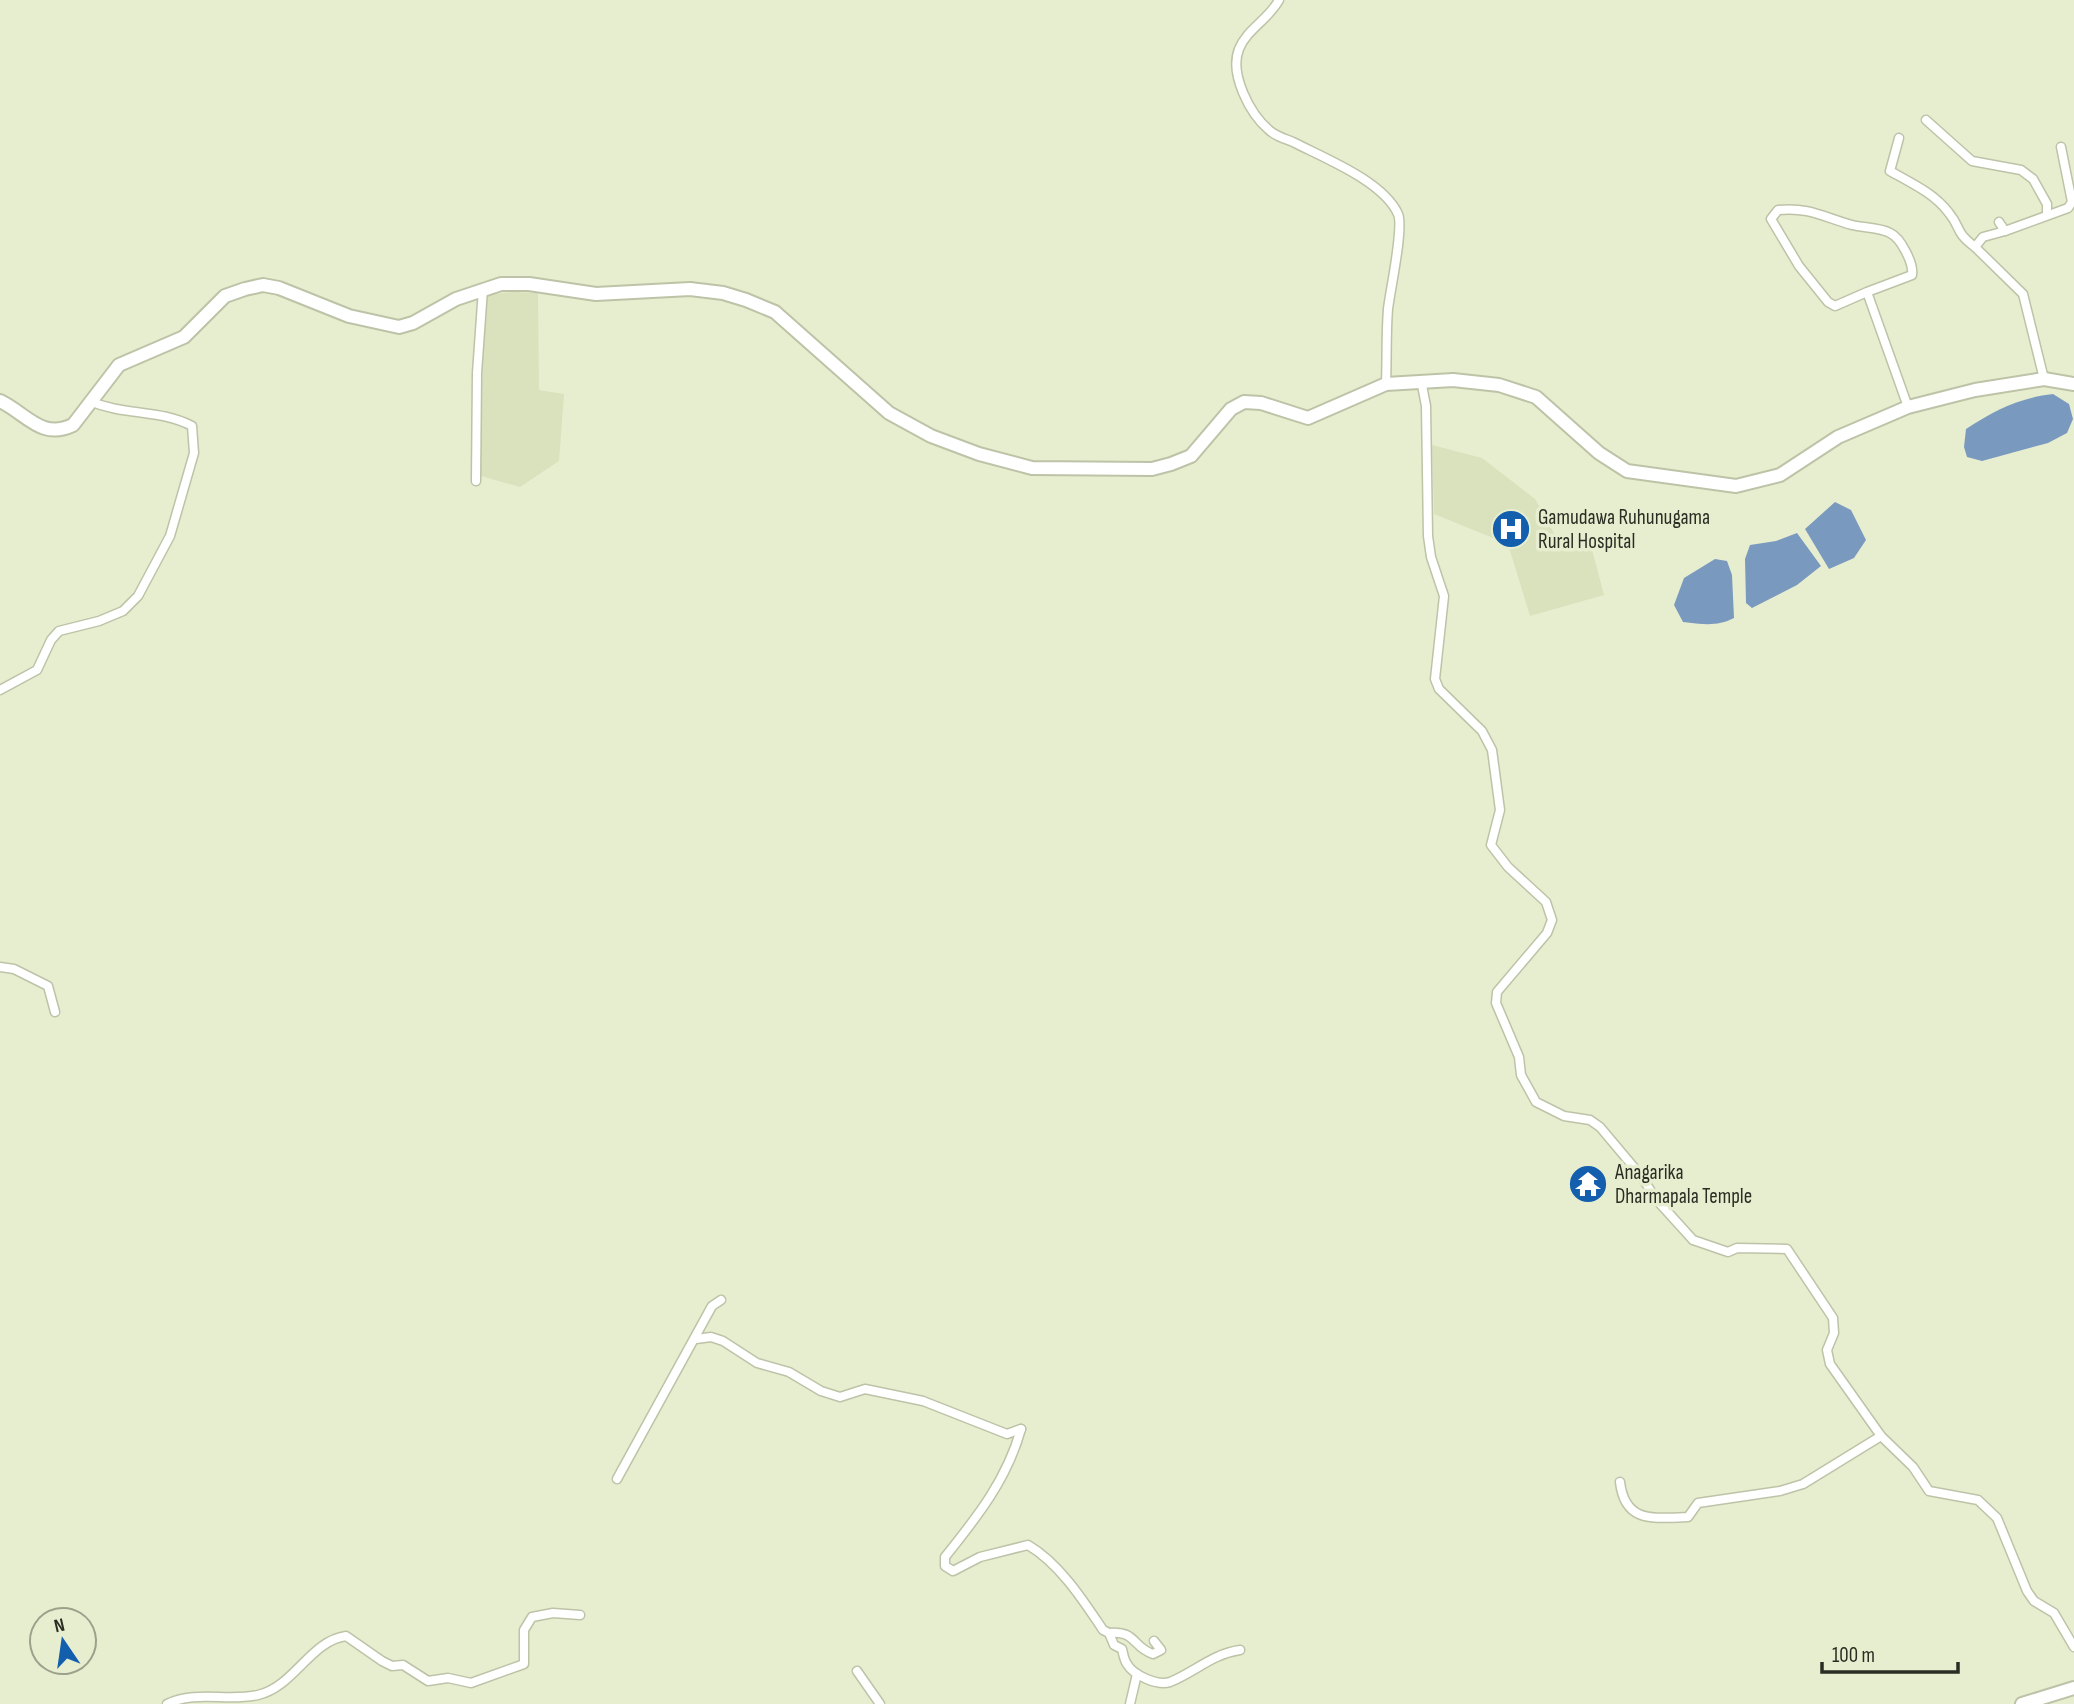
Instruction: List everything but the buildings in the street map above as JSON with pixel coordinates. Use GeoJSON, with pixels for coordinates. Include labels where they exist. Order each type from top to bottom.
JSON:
{"type":"FeatureCollection","features":[{"type":"Feature","properties":{"kind":"street"},"geometry":{"type":"LineString","coordinates":[[1279,0],[1273,11],[1244,40],[1238,53],[1236,78],[1269,130],[1371,185],[1397,212],[1400,221],[1396,271],[1388,308],[1386,384]]}},
{"type":"Feature","properties":{"kind":"street"},"geometry":{"type":"LineString","coordinates":[[1926,120],[1972,161],[2021,170],[2033,179],[2048,204],[2047,214]]}},
{"type":"Feature","properties":{"kind":"street"},"geometry":{"type":"LineString","coordinates":[[1899,138],[1890,171],[1928,192],[1950,214],[1959,235],[2023,294],[2044,379]]}},
{"type":"Feature","properties":{"kind":"street"},"geometry":{"type":"LineString","coordinates":[[1975,247],[1983,237],[2068,208],[2072,202],[2061,147]]}},
{"type":"Feature","properties":{"kind":"street"},"geometry":{"type":"LineString","coordinates":[[1777,210],[1818,211],[1850,225],[1890,233],[1901,245],[1913,270],[1912,275],[1867,292],[1835,306],[1828,302],[1780,237],[1771,219],[1777,210]]}},
{"type":"Feature","properties":{"kind":"street"},"geometry":{"type":"LineString","coordinates":[[1999,222],[2005,231]]}},
{"type":"Feature","properties":{"kind":"street"},"geometry":{"type":"LineString","coordinates":[[0,401],[39,428],[50,431],[73,425],[119,365],[184,337],[225,296],[263,285],[279,288],[349,316],[399,327],[483,289],[501,284],[529,284],[596,294],[690,289],[734,297],[775,312],[889,413],[931,436],[979,454],[1032,468],[1152,469],[1191,456],[1231,409],[1244,402],[1261,403],[1308,418],[1386,384],[1453,380],[1518,390],[1551,408],[1599,453],[1627,471],[1736,486],[1780,475],[1838,437],[1908,407],[1975,390],[2044,379],[2074,384]]}},
{"type":"Feature","properties":{"kind":"street"},"geometry":{"type":"LineString","coordinates":[[476,481],[477,373],[483,289]]}},
{"type":"Feature","properties":{"kind":"street"},"geometry":{"type":"LineString","coordinates":[[1867,292],[1908,407]]}},
{"type":"Feature","properties":{"kind":"street"},"geometry":{"type":"LineString","coordinates":[[1422,380],[1426,406],[1428,536],[1431,557],[1444,596],[1435,679],[1439,689],[1482,731],[1492,750],[1500,810],[1491,845],[1508,867],[1546,902],[1552,920],[1547,933],[1497,992],[1496,1003],[1519,1058],[1528,1090],[1536,1102],[1564,1115],[1590,1120],[1600,1127],[1642,1177],[1655,1198],[1693,1240],[1728,1252],[1737,1248],[1787,1249],[1833,1318],[1834,1334],[1827,1350],[1830,1364],[1881,1436],[1913,1467],[1929,1491],[1978,1500],[1997,1518],[2027,1591],[2034,1601],[2054,1613],[2074,1647]]}},
{"type":"Feature","properties":{"kind":"street"},"geometry":{"type":"LineString","coordinates":[[0,691],[37,670],[59,631],[99,621],[123,611],[138,596],[170,536],[194,453],[192,426],[173,416],[114,411],[89,401]]}},
{"type":"Feature","properties":{"kind":"street"},"geometry":{"type":"LineString","coordinates":[[0,967],[14,969],[48,986],[55,1012]]}},
{"type":"Feature","properties":{"kind":"street"},"geometry":{"type":"LineString","coordinates":[[617,1479],[712,1306],[721,1300]]}},
{"type":"Feature","properties":{"kind":"street"},"geometry":{"type":"LineString","coordinates":[[696,1339],[711,1337],[723,1341],[757,1363],[789,1373],[821,1391],[840,1396],[865,1388],[923,1401],[1007,1434],[1021,1429],[1004,1476],[989,1502],[946,1557],[945,1566],[953,1571],[980,1558],[1028,1545],[1041,1553],[1077,1594],[1103,1630],[1109,1633],[1122,1631],[1133,1637],[1141,1650],[1153,1654],[1161,1650],[1154,1641]]}},
{"type":"Feature","properties":{"kind":"street"},"geometry":{"type":"LineString","coordinates":[[1620,1482],[1622,1496],[1631,1511],[1647,1518],[1688,1517],[1698,1503],[1780,1491],[1803,1484],[1881,1436]]}},
{"type":"Feature","properties":{"kind":"street"},"geometry":{"type":"LineString","coordinates":[[167,1704],[181,1697],[259,1695],[286,1680],[332,1637],[346,1636],[382,1661],[392,1666],[403,1665],[428,1681],[438,1682],[449,1678],[471,1683],[524,1664],[524,1630],[532,1617],[553,1613],[580,1615]]}},
{"type":"Feature","properties":{"kind":"street"},"geometry":{"type":"LineString","coordinates":[[1109,1633],[1114,1645],[1122,1648],[1127,1664],[1137,1674],[1158,1683],[1169,1682],[1223,1653],[1240,1650]]}},
{"type":"Feature","properties":{"kind":"street"},"geometry":{"type":"LineString","coordinates":[[857,1671],[880,1704]]}},
{"type":"Feature","properties":{"kind":"street"},"geometry":{"type":"LineString","coordinates":[[1130,1704],[1137,1674]]}},
{"type":"Feature","properties":{"kind":"street"},"geometry":{"type":"LineString","coordinates":[[2022,1704],[2074,1688]]}},
{"type":"Feature","properties":{"kind":"shaded area"},"geometry":{"type":"Polygon","coordinates":[[[538,293],[539,390],[564,394],[559,461],[520,487],[481,476],[479,468],[485,295],[538,293]]]}},
{"type":"Feature","properties":{"kind":"shaded area","name":"Gamudawa Ruhunugama Rural Hospital"},"geometry":{"type":"Polygon","coordinates":[[[1432,445],[1482,458],[1535,499],[1564,551],[1591,546],[1604,595],[1530,616],[1508,544],[1434,514],[1432,445]]]}},
{"type":"Feature","properties":{"kind":"water"},"geometry":{"type":"Polygon","coordinates":[[[2053,394],[2069,404],[2073,419],[2067,433],[2048,443],[1982,461],[1967,457],[1964,447],[1966,429],[2008,406],[2029,398],[2053,394]]]}},
{"type":"Feature","properties":{"kind":"water"},"geometry":{"type":"Polygon","coordinates":[[[1835,502],[1851,510],[1866,540],[1854,558],[1829,569],[1805,529],[1835,502]]]}},
{"type":"Feature","properties":{"kind":"water"},"geometry":{"type":"Polygon","coordinates":[[[1797,533],[1821,566],[1797,585],[1752,608],[1746,603],[1745,559],[1750,545],[1776,541],[1797,533]]]}},
{"type":"Feature","properties":{"kind":"water"},"geometry":{"type":"Polygon","coordinates":[[[1715,559],[1727,561],[1732,575],[1734,618],[1715,624],[1683,622],[1674,605],[1684,578],[1715,559]]]}},
{"type":"Feature","properties":{"kind":"place","name":"Gamudawa Ruhunugama Rural Hospital"},"geometry":{"type":"Point","coordinates":[1511,529]}},
{"type":"Feature","properties":{"kind":"place","name":"Anagarika Dharmapala Temple"},"geometry":{"type":"Point","coordinates":[1588,1184]}}]}
